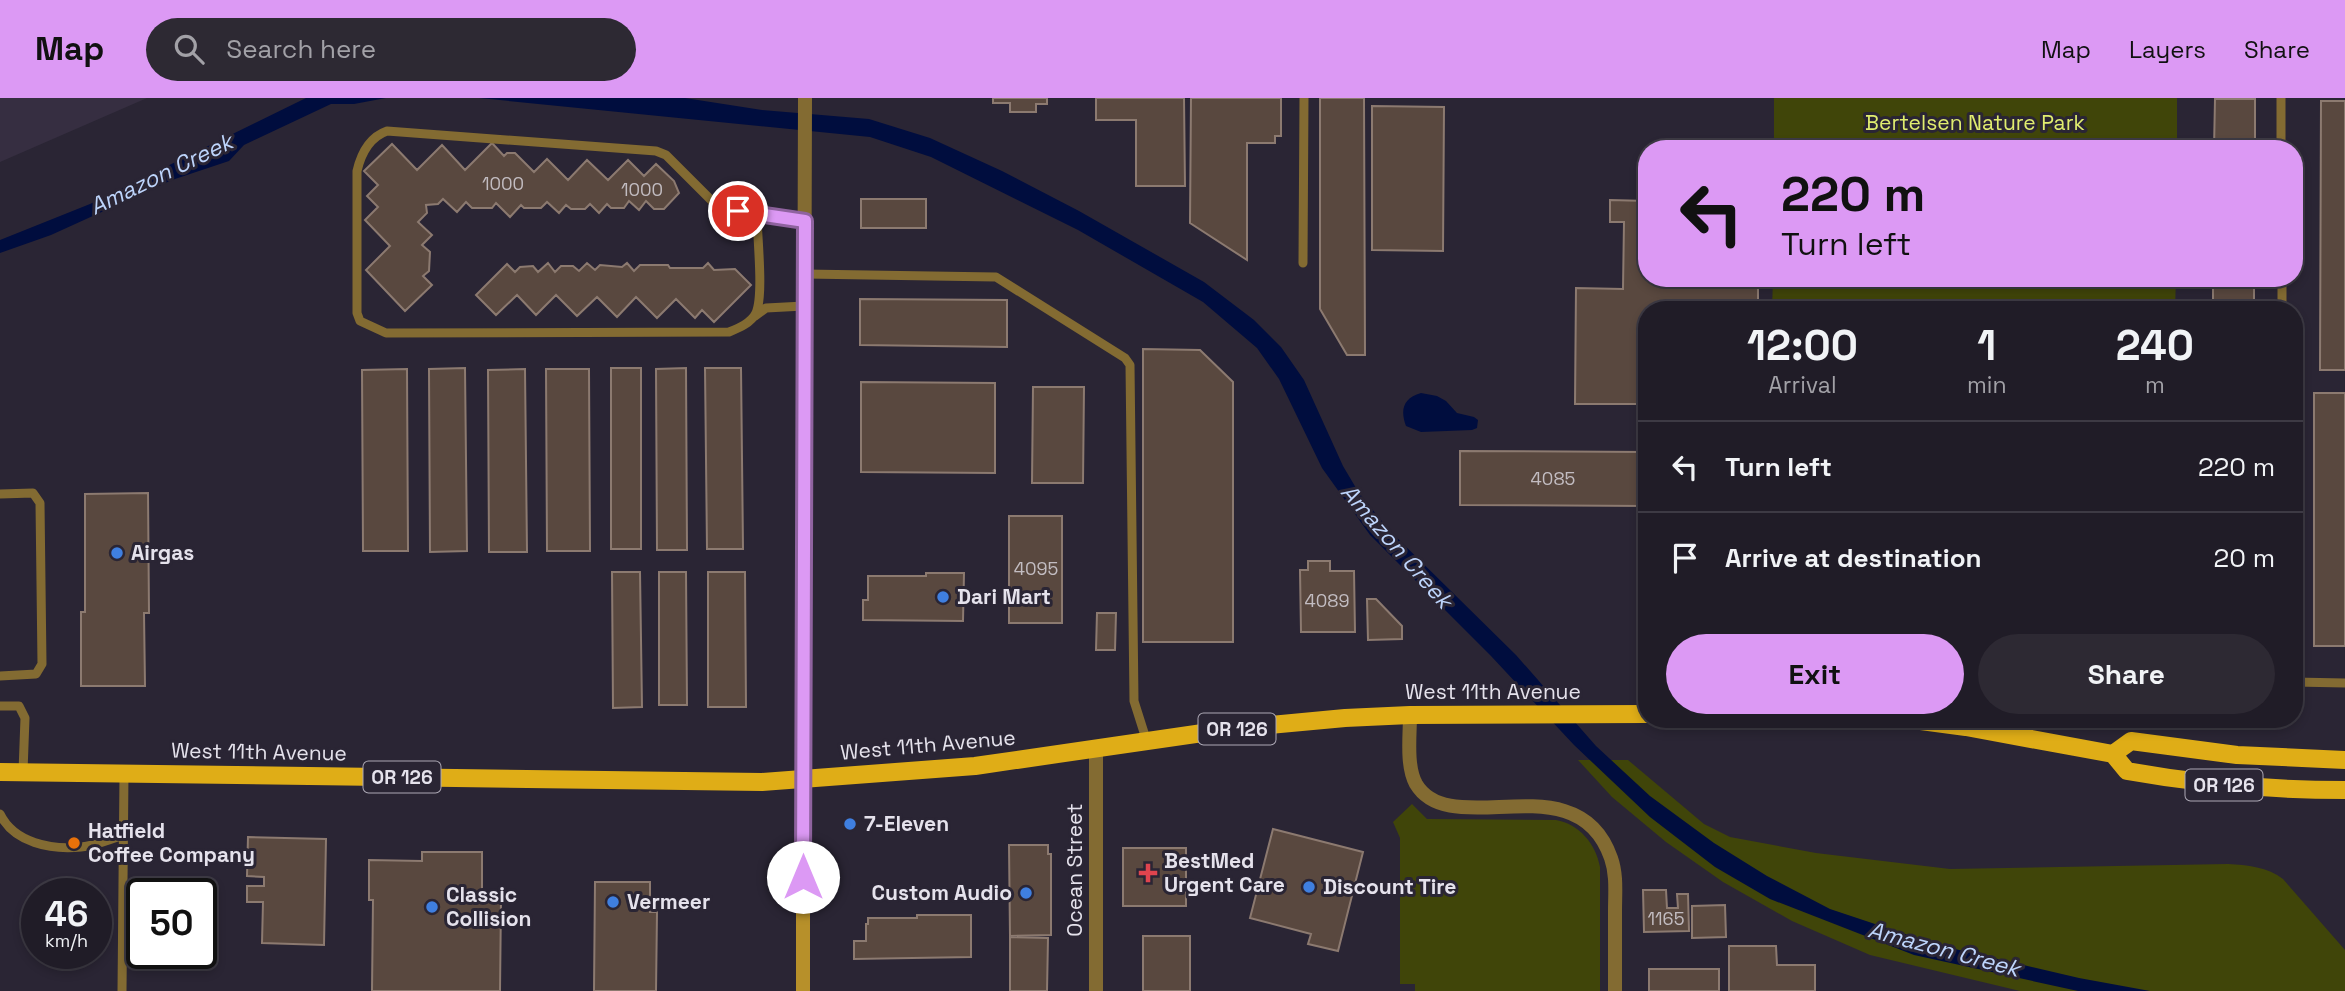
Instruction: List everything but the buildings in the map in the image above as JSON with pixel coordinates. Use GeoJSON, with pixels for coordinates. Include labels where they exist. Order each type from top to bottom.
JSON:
{"type":"FeatureCollection","features":[{"type":"Feature","properties":{"kind":"main road","name":"West 11th Avenue"},"geometry":{"type":"LineString","coordinates":[[0,772],[762,782],[803,777],[938,770],[1294,722],[1410,715],[1638,714]]}},
{"type":"Feature","properties":{"kind":"main road","name":"OR 126"},"geometry":{"type":"LineString","coordinates":[[1964,728],[2113,754],[2127,771],[2175,780],[2273,789],[2345,790]]}},
{"type":"Feature","properties":{"kind":"main road","name":"OR 126"},"geometry":{"type":"LineString","coordinates":[[2113,754],[2131,741],[2237,755],[2345,760]]}},
{"type":"Feature","properties":{"kind":"main road"},"geometry":{"type":"LineString","coordinates":[[803,777],[803,991]]}},
{"type":"Feature","properties":{"kind":"street"},"geometry":{"type":"LineString","coordinates":[[803,777],[805,98]]}},
{"type":"Feature","properties":{"kind":"street"},"geometry":{"type":"LineString","coordinates":[[1410,715],[1412,766],[1416,784],[1428,795],[1442,803],[1458,806],[1546,807],[1564,810],[1582,817],[1595,831],[1606,846],[1615,876],[1615,991]]}},
{"type":"Feature","properties":{"kind":"street","name":"Ocean Street"},"geometry":{"type":"LineString","coordinates":[[1096,749],[1096,991]]}},
{"type":"Feature","properties":{"kind":"lane"},"geometry":{"type":"LineString","coordinates":[[1303,262],[1304,98]]}},
{"type":"Feature","properties":{"kind":"lane"},"geometry":{"type":"LineString","coordinates":[[2281,98],[2281,140]]}},
{"type":"Feature","properties":{"kind":"lane"},"geometry":{"type":"LineString","coordinates":[[804,306],[766,309],[729,332],[386,333],[360,321],[357,313],[357,171],[371,141],[379,134],[393,131],[656,150],[666,155],[715,206],[805,221]]}},
{"type":"Feature","properties":{"kind":"lane"},"geometry":{"type":"LineString","coordinates":[[754,317],[758,301],[757,214]]}},
{"type":"Feature","properties":{"kind":"lane"},"geometry":{"type":"LineString","coordinates":[[805,274],[996,277],[1125,358],[1129,365],[1134,701],[1147,741]]}},
{"type":"Feature","properties":{"kind":"lane"},"geometry":{"type":"LineString","coordinates":[[758,301],[766,309]]}},
{"type":"Feature","properties":{"kind":"lane"},"geometry":{"type":"LineString","coordinates":[[0,494],[33,493],[40,502],[42,664],[36,674],[0,676]]}},
{"type":"Feature","properties":{"kind":"lane"},"geometry":{"type":"LineString","coordinates":[[2303,682],[2345,683]]}},
{"type":"Feature","properties":{"kind":"lane"},"geometry":{"type":"LineString","coordinates":[[0,706],[19,706],[25,718],[23,772]]}},
{"type":"Feature","properties":{"kind":"lane"},"geometry":{"type":"LineString","coordinates":[[2022,737],[2024,728]]}},
{"type":"Feature","properties":{"kind":"lane"},"geometry":{"type":"LineString","coordinates":[[122,991],[124,773]]}},
{"type":"Feature","properties":{"kind":"lane"},"geometry":{"type":"LineString","coordinates":[[0,814],[15,834],[38,843],[60,847],[83,847],[124,835]]}},
{"type":"Feature","properties":{"kind":"shaded area"},"geometry":{"type":"Polygon","coordinates":[[[0,98],[147,98],[0,162],[0,98]]]}},
{"type":"Feature","properties":{"kind":"green space","name":"Bertelsen Nature Park"},"geometry":{"type":"Polygon","coordinates":[[[1774,98],[2177,98],[2177,140],[1774,140],[1774,98]]]}},
{"type":"Feature","properties":{"kind":"green space"},"geometry":{"type":"Polygon","coordinates":[[[1773,287],[2176,287],[2175,301],[1772,301],[1773,287]]]}},
{"type":"Feature","properties":{"kind":"green space"},"geometry":{"type":"Polygon","coordinates":[[[1578,760],[1628,760],[1704,824],[1730,837],[1816,853],[1950,869],[2228,864],[2264,869],[2283,879],[2345,950],[2345,991],[2020,991],[1870,955],[1792,921],[1723,882],[1666,842],[1612,797],[1578,760]]]}},
{"type":"Feature","properties":{"kind":"green space"},"geometry":{"type":"Polygon","coordinates":[[[1412,804],[1427,819],[1556,820],[1572,826],[1585,836],[1595,851],[1600,867],[1600,991],[1415,991],[1415,984],[1400,984],[1400,838],[1393,822],[1412,804]]]}},
{"type":"Feature","properties":{"kind":"water","name":"Amazon Creek"},"geometry":{"type":"Polygon","coordinates":[[[306,98],[386,98],[354,104],[331,104],[244,145],[229,161],[172,180],[51,235],[0,253],[0,240],[90,204],[306,98]]]}},
{"type":"Feature","properties":{"kind":"water","name":"Amazon Creek"},"geometry":{"type":"Polygon","coordinates":[[[479,98],[685,98],[762,110],[869,119],[930,138],[1079,211],[1204,282],[1254,320],[1281,347],[1304,380],[1343,466],[1359,493],[1389,530],[1516,655],[1596,746],[1650,796],[1714,843],[1767,876],[1830,909],[1938,945],[2079,978],[2150,991],[2078,991],[1914,955],[1770,899],[1715,867],[1650,817],[1574,745],[1491,656],[1370,535],[1322,468],[1279,379],[1257,348],[1203,302],[1078,230],[931,157],[870,137],[479,98]]]}},
{"type":"Feature","properties":{"kind":"water"},"geometry":{"type":"Polygon","coordinates":[[[1421,393],[1437,396],[1457,413],[1474,417],[1478,420],[1477,428],[1421,432],[1406,426],[1404,405],[1410,398],[1421,393]]]}},
{"type":"Feature","properties":{"kind":"place","name":"Airgas"},"geometry":{"type":"Point","coordinates":[117,553]}},
{"type":"Feature","properties":{"kind":"place","name":"Dari Mart"},"geometry":{"type":"Point","coordinates":[943,597]}},
{"type":"Feature","properties":{"kind":"place","name":"7-Eleven"},"geometry":{"type":"Point","coordinates":[850,824]}},
{"type":"Feature","properties":{"kind":"place","name":"Hatfield Coffee Company"},"geometry":{"type":"Point","coordinates":[74,843]}},
{"type":"Feature","properties":{"kind":"place","name":"BestMed Urgent Care"},"geometry":{"type":"Point","coordinates":[1148,873]}},
{"type":"Feature","properties":{"kind":"place","name":"Discount Tire"},"geometry":{"type":"Point","coordinates":[1309,887]}},
{"type":"Feature","properties":{"kind":"place","name":"Custom Audio"},"geometry":{"type":"Point","coordinates":[1026,893]}},
{"type":"Feature","properties":{"kind":"place","name":"Vermeer"},"geometry":{"type":"Point","coordinates":[613,902]}},
{"type":"Feature","properties":{"kind":"place","name":"Classic Collision"},"geometry":{"type":"Point","coordinates":[432,907]}},
{"type":"Feature","properties":{"kind":"route"},"geometry":{"type":"LineString","coordinates":[[738,211],[805,221],[803,877]]}}]}
